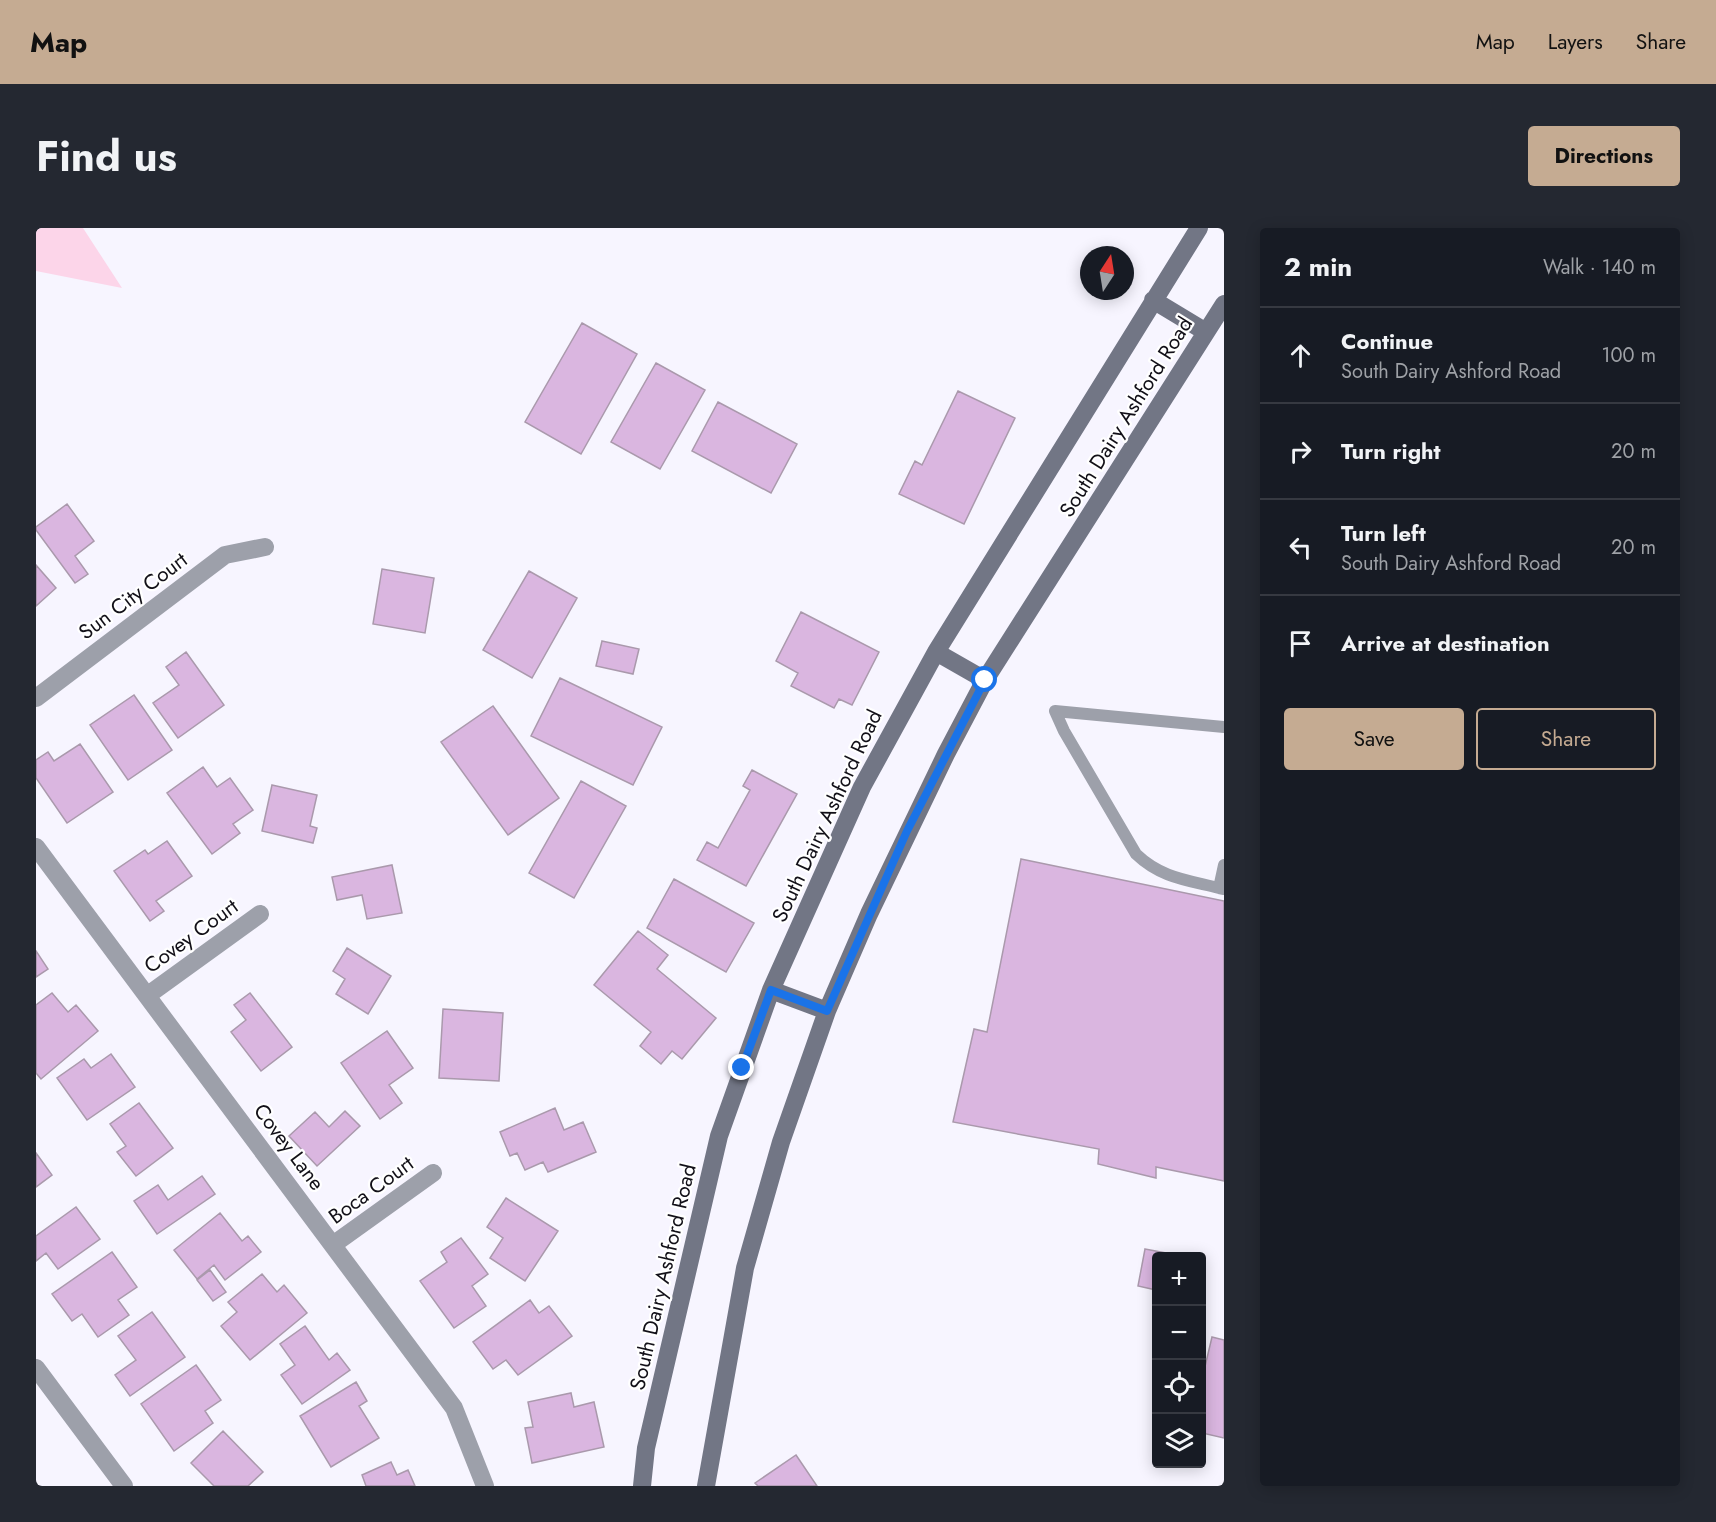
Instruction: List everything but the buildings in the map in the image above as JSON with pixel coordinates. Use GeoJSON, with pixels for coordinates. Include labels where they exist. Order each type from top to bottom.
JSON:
{"type":"FeatureCollection","features":[{"type":"Feature","properties":{"kind":"main road","name":"South Dairy Ashford Road"},"geometry":{"type":"LineString","coordinates":[[642,1486],[651,1425],[719,1136],[771,990],[862,787],[936,652],[1199,228]]}},
{"type":"Feature","properties":{"kind":"main road"},"geometry":{"type":"LineString","coordinates":[[1153,300],[1206,332]]}},
{"type":"Feature","properties":{"kind":"main road","name":"South Dairy Ashford Road"},"geometry":{"type":"LineString","coordinates":[[706,1486],[745,1268],[781,1142],[827,1011],[907,831],[985,680],[1224,304]]}},
{"type":"Feature","properties":{"kind":"main road"},"geometry":{"type":"LineString","coordinates":[[936,652],[985,680]]}},
{"type":"Feature","properties":{"kind":"main road"},"geometry":{"type":"LineString","coordinates":[[771,990],[827,1011]]}},
{"type":"Feature","properties":{"kind":"street","name":"Sun City Court"},"geometry":{"type":"LineString","coordinates":[[36,698],[225,555],[265,547]]}},
{"type":"Feature","properties":{"kind":"street","name":"Covey Lane"},"geometry":{"type":"LineString","coordinates":[[36,847],[454,1408],[485,1486]]}},
{"type":"Feature","properties":{"kind":"street","name":"Covey Court"},"geometry":{"type":"LineString","coordinates":[[148,995],[260,914]]}},
{"type":"Feature","properties":{"kind":"street","name":"Boca Court"},"geometry":{"type":"LineString","coordinates":[[334,1244],[433,1173]]}},
{"type":"Feature","properties":{"kind":"street"},"geometry":{"type":"LineString","coordinates":[[36,1368],[124,1486]]}},
{"type":"Feature","properties":{"kind":"lane"},"geometry":{"type":"LineString","coordinates":[[1224,727],[1055,711],[1064,731],[1137,854],[1151,868],[1168,875],[1222,888],[1224,865]]}},
{"type":"Feature","properties":{"kind":"shaded area"},"geometry":{"type":"Polygon","coordinates":[[[36,228],[83,228],[122,288],[36,271],[36,228]]]}},
{"type":"Feature","properties":{"kind":"route"},"geometry":{"type":"LineString","coordinates":[[742,1068],[771,990],[827,1011],[907,831],[985,680]]}}]}
